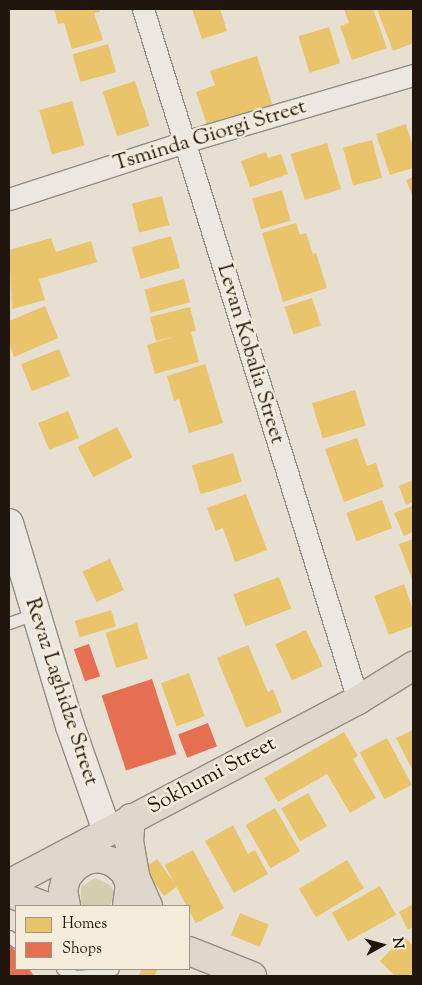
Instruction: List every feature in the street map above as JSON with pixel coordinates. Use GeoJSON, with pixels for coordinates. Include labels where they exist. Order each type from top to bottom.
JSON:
{"type":"FeatureCollection","features":[{"type":"Feature","properties":{"kind":"main road","name":"Sokhumi Street"},"geometry":{"type":"LineString","coordinates":[[9,884],[70,850],[358,700],[413,666]]}},
{"type":"Feature","properties":{"kind":"main road"},"geometry":{"type":"LineString","coordinates":[[132,818],[129,840],[136,879],[147,905]]}},
{"type":"Feature","properties":{"kind":"main road"},"geometry":{"type":"LineString","coordinates":[[107,831],[127,887]]}},
{"type":"Feature","properties":{"kind":"main road"},"geometry":{"type":"LineString","coordinates":[[66,905],[63,891],[70,850]]}},
{"type":"Feature","properties":{"kind":"main road"},"geometry":{"type":"LineString","coordinates":[[66,878],[74,867],[93,859],[113,862],[127,887],[146,905]]}},
{"type":"Feature","properties":{"kind":"main road"},"geometry":{"type":"LineString","coordinates":[[9,893],[42,905]]}},
{"type":"Feature","properties":{"kind":"main road"},"geometry":{"type":"LineString","coordinates":[[190,950],[252,976]]}},
{"type":"Feature","properties":{"kind":"street","name":"Levan Kobalia Street"},"geometry":{"type":"LineString","coordinates":[[143,9],[358,700]]}},
{"type":"Feature","properties":{"kind":"street","name":"Tsminda Giorgi Street"},"geometry":{"type":"LineString","coordinates":[[9,200],[184,142],[413,75]]}},
{"type":"Feature","properties":{"kind":"street","name":"Revaz Laghidze Street"},"geometry":{"type":"LineString","coordinates":[[9,523],[36,613],[107,831]]}},
{"type":"Feature","properties":{"kind":"lane"},"geometry":{"type":"LineString","coordinates":[[9,623],[36,613]]}},
{"type":"Feature","properties":{"kind":"lane"},"geometry":{"type":"LineString","coordinates":[[64,970],[75,976],[104,974],[111,970]]}},
{"type":"Feature","properties":{"kind":"shaded area"},"geometry":{"type":"Polygon","coordinates":[[[95,878],[110,885],[114,892],[110,905],[82,905],[81,887],[95,878]]]}},
{"type":"Feature","properties":{"kind":"building: Homes"},"geometry":{"type":"Polygon","coordinates":[[[54,9],[99,9],[100,12],[94,13],[103,40],[72,49],[64,23],[58,24],[54,9]]]}},
{"type":"Feature","properties":{"kind":"building: Homes"},"geometry":{"type":"Polygon","coordinates":[[[192,9],[220,9],[227,31],[202,39],[192,9]]]}},
{"type":"Feature","properties":{"kind":"building: Homes"},"geometry":{"type":"Polygon","coordinates":[[[344,9],[373,9],[387,48],[352,60],[340,26],[349,23],[344,9]]]}},
{"type":"Feature","properties":{"kind":"building: Homes"},"geometry":{"type":"Polygon","coordinates":[[[377,9],[413,9],[413,43],[393,51],[377,9]]]}},
{"type":"Feature","properties":{"kind":"building: Homes"},"geometry":{"type":"Polygon","coordinates":[[[329,27],[340,63],[310,73],[298,36],[329,27]]]}},
{"type":"Feature","properties":{"kind":"building: Homes"},"geometry":{"type":"Polygon","coordinates":[[[108,44],[116,72],[80,82],[72,54],[108,44]]]}},
{"type":"Feature","properties":{"kind":"building: Homes"},"geometry":{"type":"Polygon","coordinates":[[[257,56],[273,107],[208,128],[196,92],[215,85],[210,71],[257,56]]]}},
{"type":"Feature","properties":{"kind":"building: Homes"},"geometry":{"type":"Polygon","coordinates":[[[135,81],[150,126],[117,136],[103,92],[135,81]]]}},
{"type":"Feature","properties":{"kind":"building: Homes"},"geometry":{"type":"Polygon","coordinates":[[[72,101],[85,145],[52,155],[39,110],[72,101]]]}},
{"type":"Feature","properties":{"kind":"building: Homes"},"geometry":{"type":"Polygon","coordinates":[[[406,124],[413,147],[413,168],[390,175],[376,134],[406,124]]]}},
{"type":"Feature","properties":{"kind":"building: Homes"},"geometry":{"type":"Polygon","coordinates":[[[372,140],[382,178],[353,185],[343,148],[372,140]]]}},
{"type":"Feature","properties":{"kind":"building: Homes"},"geometry":{"type":"Polygon","coordinates":[[[327,143],[341,189],[305,200],[291,154],[327,143]]]}},
{"type":"Feature","properties":{"kind":"building: Homes"},"geometry":{"type":"Polygon","coordinates":[[[266,152],[268,158],[281,154],[288,174],[250,187],[241,161],[266,152]]]}},
{"type":"Feature","properties":{"kind":"building: Homes"},"geometry":{"type":"Polygon","coordinates":[[[413,177],[413,197],[406,180],[413,177]]]}},
{"type":"Feature","properties":{"kind":"building: Homes"},"geometry":{"type":"Polygon","coordinates":[[[282,190],[291,221],[261,229],[252,199],[282,190]]]}},
{"type":"Feature","properties":{"kind":"building: Homes"},"geometry":{"type":"Polygon","coordinates":[[[162,196],[169,225],[139,233],[132,203],[162,196]]]}},
{"type":"Feature","properties":{"kind":"building: Homes"},"geometry":{"type":"Polygon","coordinates":[[[296,223],[300,235],[306,233],[313,254],[316,253],[327,288],[283,302],[262,233],[296,223]]]}},
{"type":"Feature","properties":{"kind":"building: Homes"},"geometry":{"type":"Polygon","coordinates":[[[171,236],[180,268],[141,279],[132,247],[171,236]]]}},
{"type":"Feature","properties":{"kind":"building: Homes"},"geometry":{"type":"Polygon","coordinates":[[[51,238],[56,252],[91,241],[97,262],[39,279],[45,300],[12,309],[9,250],[51,238]]]}},
{"type":"Feature","properties":{"kind":"building: Homes"},"geometry":{"type":"Polygon","coordinates":[[[184,279],[190,302],[151,313],[144,290],[184,279]]]}},
{"type":"Feature","properties":{"kind":"building: Homes"},"geometry":{"type":"Polygon","coordinates":[[[312,298],[321,326],[293,335],[284,307],[312,298]]]}},
{"type":"Feature","properties":{"kind":"building: Homes"},"geometry":{"type":"Polygon","coordinates":[[[45,306],[58,338],[14,357],[9,343],[9,321],[45,306]]]}},
{"type":"Feature","properties":{"kind":"building: Homes"},"geometry":{"type":"Polygon","coordinates":[[[190,307],[196,331],[191,332],[199,362],[155,374],[147,345],[176,336],[156,341],[150,317],[190,307]]]}},
{"type":"Feature","properties":{"kind":"building: Homes"},"geometry":{"type":"Polygon","coordinates":[[[59,349],[70,376],[32,391],[21,364],[59,349]]]}},
{"type":"Feature","properties":{"kind":"building: Homes"},"geometry":{"type":"Polygon","coordinates":[[[205,364],[223,423],[189,433],[179,399],[174,401],[167,376],[205,364]]]}},
{"type":"Feature","properties":{"kind":"building: Homes"},"geometry":{"type":"Polygon","coordinates":[[[355,390],[366,425],[323,439],[312,403],[355,390]]]}},
{"type":"Feature","properties":{"kind":"building: Homes"},"geometry":{"type":"Polygon","coordinates":[[[68,411],[79,438],[49,450],[38,423],[68,411]]]}},
{"type":"Feature","properties":{"kind":"building: Homes"},"geometry":{"type":"Polygon","coordinates":[[[117,427],[132,457],[93,477],[78,447],[117,427]]]}},
{"type":"Feature","properties":{"kind":"building: Homes"},"geometry":{"type":"Polygon","coordinates":[[[357,438],[367,466],[376,463],[384,487],[344,502],[325,449],[357,438]]]}},
{"type":"Feature","properties":{"kind":"building: Homes"},"geometry":{"type":"Polygon","coordinates":[[[233,453],[242,482],[201,494],[192,466],[233,453]]]}},
{"type":"Feature","properties":{"kind":"building: Homes"},"geometry":{"type":"Polygon","coordinates":[[[413,480],[413,502],[406,505],[399,486],[413,480]]]}},
{"type":"Feature","properties":{"kind":"building: Homes"},"geometry":{"type":"Polygon","coordinates":[[[246,494],[267,550],[235,562],[223,528],[216,531],[207,508],[246,494]]]}},
{"type":"Feature","properties":{"kind":"building: Homes"},"geometry":{"type":"Polygon","coordinates":[[[382,500],[392,528],[357,541],[346,513],[382,500]]]}},
{"type":"Feature","properties":{"kind":"building: Homes"},"geometry":{"type":"Polygon","coordinates":[[[412,506],[413,532],[404,536],[394,513],[412,506]]]}},
{"type":"Feature","properties":{"kind":"building: Homes"},"geometry":{"type":"Polygon","coordinates":[[[413,539],[413,582],[399,544],[413,539]]]}},
{"type":"Feature","properties":{"kind":"building: Homes"},"geometry":{"type":"Polygon","coordinates":[[[110,559],[124,590],[96,602],[83,571],[110,559]]]}},
{"type":"Feature","properties":{"kind":"building: Homes"},"geometry":{"type":"Polygon","coordinates":[[[279,577],[291,609],[245,626],[233,595],[279,577]]]}},
{"type":"Feature","properties":{"kind":"building: Homes"},"geometry":{"type":"Polygon","coordinates":[[[404,584],[413,610],[413,626],[389,635],[374,596],[404,584]]]}},
{"type":"Feature","properties":{"kind":"building: Homes"},"geometry":{"type":"Polygon","coordinates":[[[111,610],[116,626],[80,637],[75,621],[111,610]]]}},
{"type":"Feature","properties":{"kind":"building: Homes"},"geometry":{"type":"Polygon","coordinates":[[[137,623],[148,658],[116,668],[105,633],[137,623]]]}},
{"type":"Feature","properties":{"kind":"building: Homes"},"geometry":{"type":"Polygon","coordinates":[[[306,630],[323,666],[292,681],[275,644],[306,630]]]}},
{"type":"Feature","properties":{"kind":"building: Homes"},"geometry":{"type":"Polygon","coordinates":[[[248,645],[268,692],[273,689],[282,712],[246,728],[217,658],[248,645]]]}},
{"type":"Feature","properties":{"kind":"building: Homes"},"geometry":{"type":"Polygon","coordinates":[[[189,673],[205,716],[177,726],[161,683],[189,673]]]}},
{"type":"Feature","properties":{"kind":"building: Homes"},"geometry":{"type":"Polygon","coordinates":[[[413,730],[413,771],[396,738],[413,730]]]}},
{"type":"Feature","properties":{"kind":"building: Homes"},"geometry":{"type":"Polygon","coordinates":[[[344,732],[358,756],[353,759],[376,798],[350,813],[327,774],[278,802],[264,778],[344,732]]]}},
{"type":"Feature","properties":{"kind":"building: Homes"},"geometry":{"type":"Polygon","coordinates":[[[387,738],[412,785],[385,799],[360,753],[387,738]]]}},
{"type":"Feature","properties":{"kind":"building: Homes"},"geometry":{"type":"Polygon","coordinates":[[[308,793],[327,826],[300,841],[281,808],[308,793]]]}},
{"type":"Feature","properties":{"kind":"building: Homes"},"geometry":{"type":"Polygon","coordinates":[[[275,808],[300,851],[271,868],[246,825],[275,808]]]}},
{"type":"Feature","properties":{"kind":"building: Homes"},"geometry":{"type":"Polygon","coordinates":[[[233,825],[248,854],[255,850],[268,874],[234,893],[205,841],[233,825]]]}},
{"type":"Feature","properties":{"kind":"building: Homes"},"geometry":{"type":"Polygon","coordinates":[[[193,850],[224,908],[196,923],[190,913],[190,905],[186,905],[165,865],[193,850]]]}},
{"type":"Feature","properties":{"kind":"building: Homes"},"geometry":{"type":"Polygon","coordinates":[[[157,859],[177,887],[164,896],[144,868],[157,859]]]}},
{"type":"Feature","properties":{"kind":"building: Homes"},"geometry":{"type":"Polygon","coordinates":[[[347,860],[364,888],[316,917],[299,889],[347,860]]]}},
{"type":"Feature","properties":{"kind":"building: Homes"},"geometry":{"type":"Polygon","coordinates":[[[380,886],[396,915],[348,942],[332,913],[380,886]]]}},
{"type":"Feature","properties":{"kind":"building: Homes"},"geometry":{"type":"Polygon","coordinates":[[[413,904],[413,927],[408,930],[399,912],[413,904]]]}},
{"type":"Feature","properties":{"kind":"building: Homes"},"geometry":{"type":"Polygon","coordinates":[[[240,913],[269,925],[260,947],[231,935],[240,913]]]}},
{"type":"Feature","properties":{"kind":"building: Homes"},"geometry":{"type":"Polygon","coordinates":[[[404,936],[413,946],[413,976],[395,976],[380,961],[404,936]]]}},
{"type":"Feature","properties":{"kind":"building: Homes"},"geometry":{"type":"Polygon","coordinates":[[[141,970],[157,970],[154,976],[138,976],[141,970]]]}},
{"type":"Feature","properties":{"kind":"building: Shops"},"geometry":{"type":"Polygon","coordinates":[[[89,644],[100,676],[85,681],[74,649],[89,644]]]}},
{"type":"Feature","properties":{"kind":"building: Shops"},"geometry":{"type":"Polygon","coordinates":[[[152,679],[176,754],[126,771],[102,695],[152,679]]]}},
{"type":"Feature","properties":{"kind":"building: Shops"},"geometry":{"type":"Polygon","coordinates":[[[208,723],[217,746],[187,758],[178,734],[208,723]]]}},
{"type":"Feature","properties":{"kind":"building: Shops"},"geometry":{"type":"Polygon","coordinates":[[[9,942],[15,951],[15,970],[30,970],[34,976],[9,976],[9,942]]]}}]}
